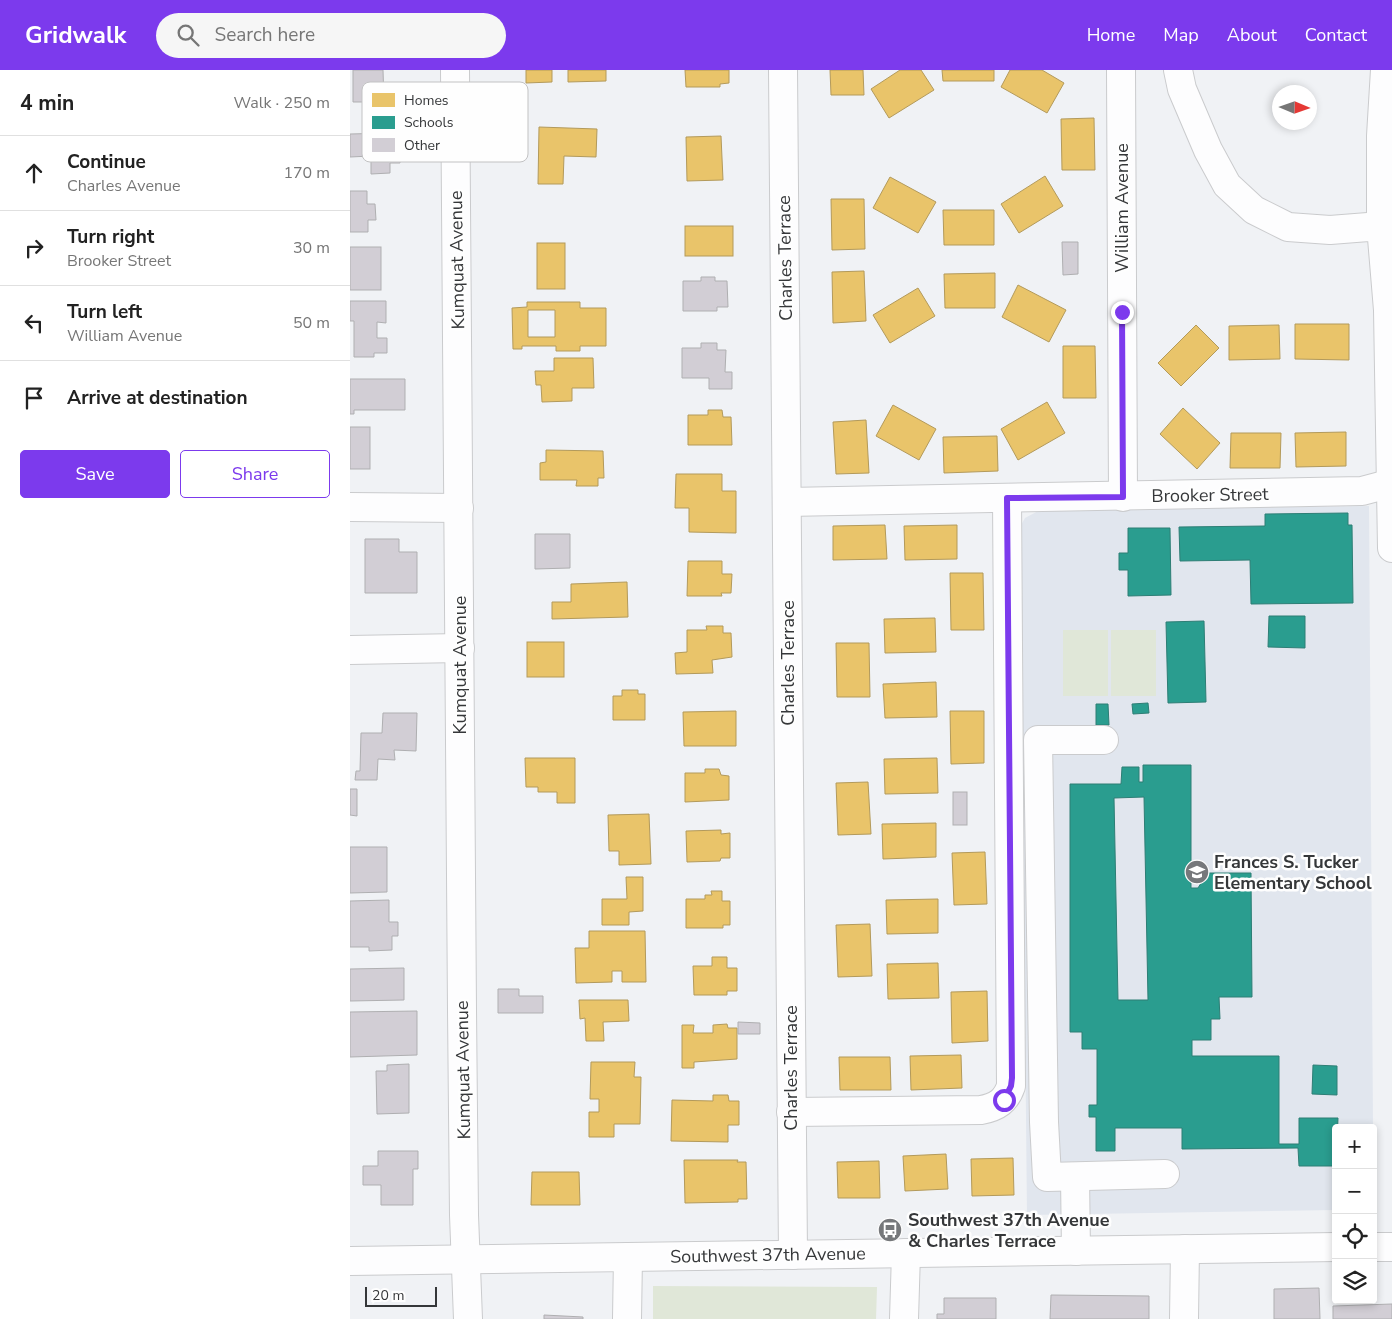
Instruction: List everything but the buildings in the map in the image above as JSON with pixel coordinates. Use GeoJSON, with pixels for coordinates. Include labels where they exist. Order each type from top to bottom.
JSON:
{"type":"FeatureCollection","features":[{"type":"Feature","properties":{"kind":"street","name":"Charles Terrace"},"geometry":{"type":"LineString","coordinates":[[783,70],[793,1255]]}},
{"type":"Feature","properties":{"kind":"street","name":"William Avenue"},"geometry":{"type":"LineString","coordinates":[[1121,70],[1123,497]]}},
{"type":"Feature","properties":{"kind":"street"},"geometry":{"type":"LineString","coordinates":[[1178,70],[1182,89],[1208,150],[1228,184],[1254,210],[1288,227],[1330,230],[1381,226]]}},
{"type":"Feature","properties":{"kind":"street"},"geometry":{"type":"LineString","coordinates":[[1385,70],[1381,136],[1381,226],[1388,330],[1392,548]]}},
{"type":"Feature","properties":{"kind":"street","name":"Kumquat Avenue"},"geometry":{"type":"LineString","coordinates":[[456,162],[468,1319]]}},
{"type":"Feature","properties":{"kind":"street","name":"Brooker Street"},"geometry":{"type":"LineString","coordinates":[[787,502],[1362,491],[1392,483]]}},
{"type":"Feature","properties":{"kind":"street"},"geometry":{"type":"LineString","coordinates":[[791,1112],[981,1110],[998,1105],[1004,1100],[1011,1086],[1007,498]]}},
{"type":"Feature","properties":{"kind":"street"},"geometry":{"type":"LineString","coordinates":[[350,507],[459,508]]}},
{"type":"Feature","properties":{"kind":"street"},"geometry":{"type":"LineString","coordinates":[[350,650],[460,648]]}},
{"type":"Feature","properties":{"kind":"street"},"geometry":{"type":"LineString","coordinates":[[1104,740],[1038,740],[1044,1122],[1047,1177],[1165,1174]]}},
{"type":"Feature","properties":{"kind":"street"},"geometry":{"type":"LineString","coordinates":[[1075,1177],[1076,1251]]}},
{"type":"Feature","properties":{"kind":"street","name":"Southwest 37th Avenue"},"geometry":{"type":"LineString","coordinates":[[350,1261],[1332,1247]]}},
{"type":"Feature","properties":{"kind":"street"},"geometry":{"type":"LineString","coordinates":[[1377,1247],[1392,1247]]}},
{"type":"Feature","properties":{"kind":"street"},"geometry":{"type":"LineString","coordinates":[[1184,1319],[1185,1249]]}},
{"type":"Feature","properties":{"kind":"street"},"geometry":{"type":"LineString","coordinates":[[904,1319],[906,1253]]}},
{"type":"Feature","properties":{"kind":"street"},"geometry":{"type":"LineString","coordinates":[[627,1319],[628,1257]]}},
{"type":"Feature","properties":{"kind":"shaded area","name":"Frances S. Tucker Elementary School"},"geometry":{"type":"Polygon","coordinates":[[[1369,506],[1373,1124],[1332,1124],[1332,1210],[1027,1215],[1020,527],[1025,518],[1040,510],[1369,506]]]}},
{"type":"Feature","properties":{"kind":"green space"},"geometry":{"type":"Polygon","coordinates":[[[1063,630],[1108,630],[1108,696],[1063,696],[1063,630]]]}},
{"type":"Feature","properties":{"kind":"green space"},"geometry":{"type":"Polygon","coordinates":[[[1111,630],[1156,630],[1156,696],[1111,696],[1111,630]]]}},
{"type":"Feature","properties":{"kind":"green space"},"geometry":{"type":"Polygon","coordinates":[[[653,1286],[877,1287],[876,1319],[653,1319],[653,1286]]]}},
{"type":"Feature","properties":{"kind":"place","name":"Frances S. Tucker Elementary School"},"geometry":{"type":"Point","coordinates":[1197,872]}},
{"type":"Feature","properties":{"kind":"place","name":"Southwest 37th Avenue & Charles Terrace"},"geometry":{"type":"Point","coordinates":[890,1230]}},
{"type":"Feature","properties":{"kind":"route"},"geometry":{"type":"LineString","coordinates":[[1004,1100],[1011,1086],[1012,1078],[1007,498],[1123,497],[1122,312]]}}]}
